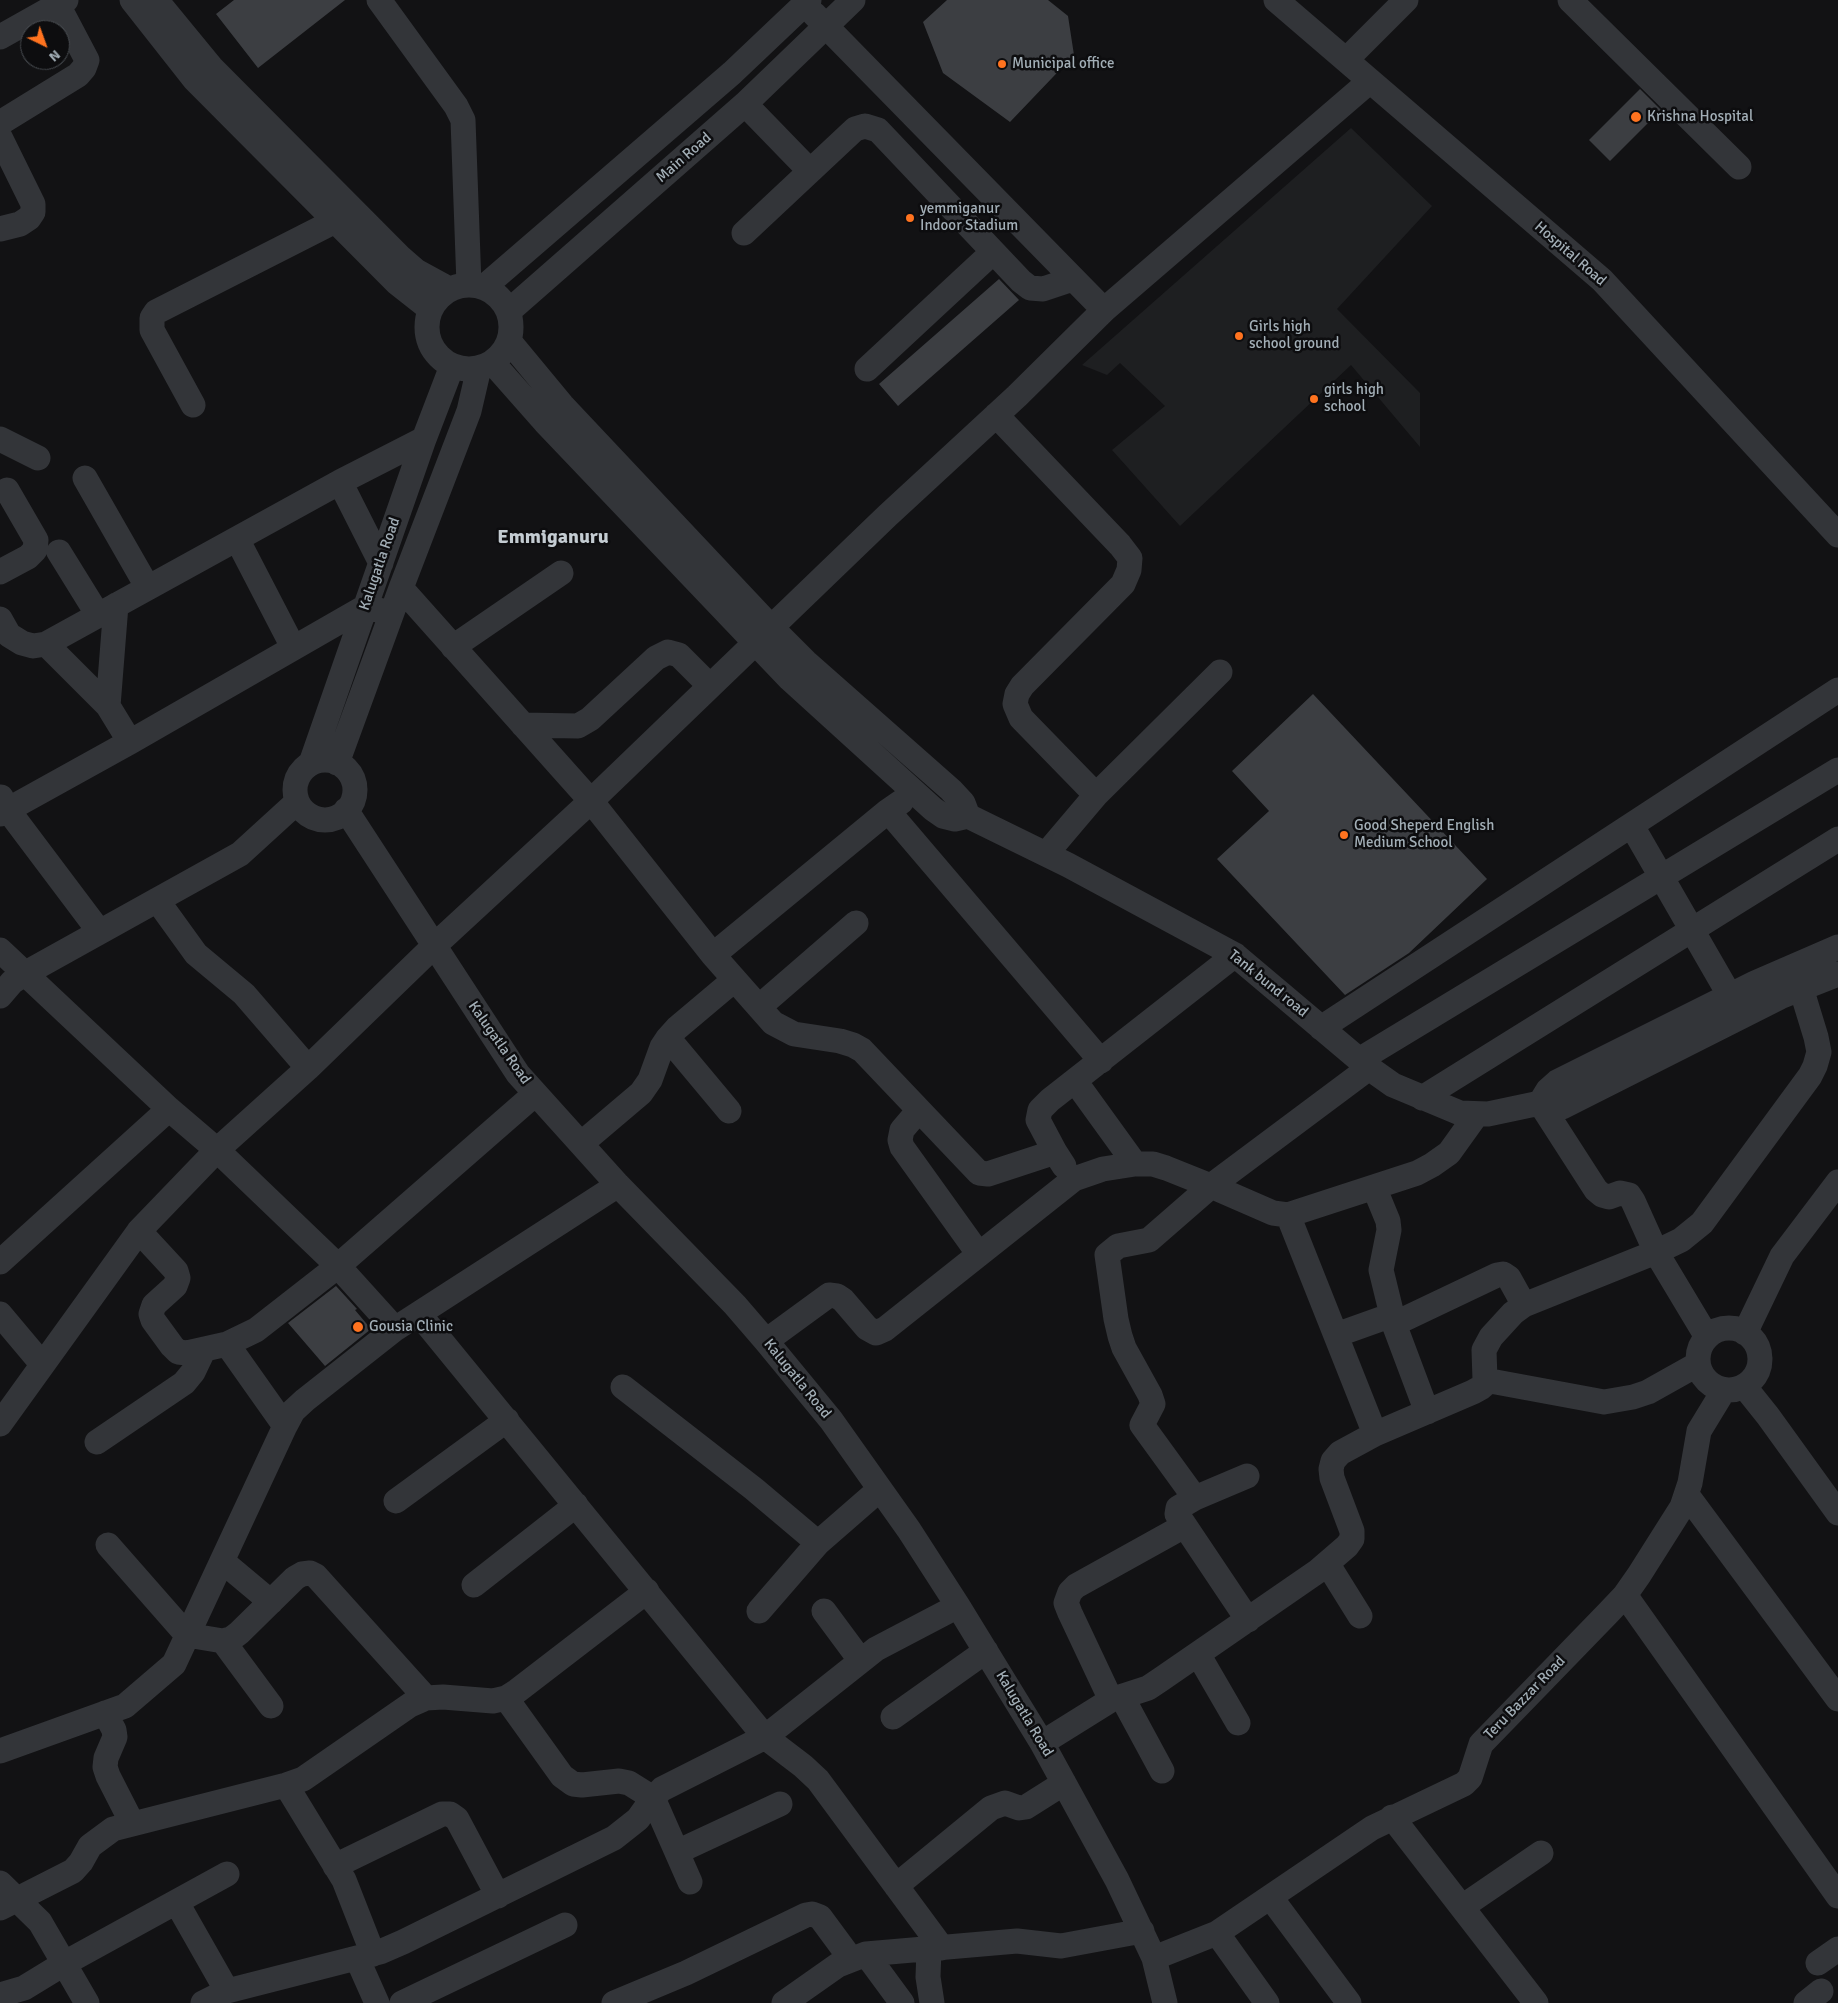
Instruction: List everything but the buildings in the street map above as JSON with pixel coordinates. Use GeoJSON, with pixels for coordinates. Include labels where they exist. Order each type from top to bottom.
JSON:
{"type":"FeatureCollection","features":[{"type":"Feature","properties":{"kind":"street"},"geometry":{"type":"LineString","coordinates":[[132,0],[195,80],[397,283],[430,309]]}},
{"type":"Feature","properties":{"kind":"street"},"geometry":{"type":"LineString","coordinates":[[156,0],[211,67],[416,271],[467,287],[491,290],[502,299],[509,311],[512,326],[509,341],[502,353],[485,365],[465,369],[452,366],[440,359],[432,348],[427,336],[426,322],[430,309],[438,297],[467,287],[726,79],[807,2],[826,26],[1104,310]]}},
{"type":"Feature","properties":{"kind":"street"},"geometry":{"type":"LineString","coordinates":[[379,0],[456,106],[463,120],[467,287]]}},
{"type":"Feature","properties":{"kind":"street","name":"Main Road"},"geometry":{"type":"LineString","coordinates":[[509,311],[745,104],[853,0]]}},
{"type":"Feature","properties":{"kind":"street","name":"Hospital Road"},"geometry":{"type":"LineString","coordinates":[[1276,0],[1602,280],[1838,535]]}},
{"type":"Feature","properties":{"kind":"street"},"geometry":{"type":"LineString","coordinates":[[1346,60],[1406,0]]}},
{"type":"Feature","properties":{"kind":"street"},"geometry":{"type":"LineString","coordinates":[[1570,0],[1739,166]]}},
{"type":"Feature","properties":{"kind":"street"},"geometry":{"type":"LineString","coordinates":[[0,37],[62,2],[87,60],[84,68],[78,75],[0,123]]}},
{"type":"Feature","properties":{"kind":"street"},"geometry":{"type":"LineString","coordinates":[[0,1424],[140,1232],[217,1150],[308,1068],[434,946],[590,801],[1104,310],[1370,81]]}},
{"type":"Feature","properties":{"kind":"street"},"geometry":{"type":"LineString","coordinates":[[745,104],[810,171]]}},
{"type":"Feature","properties":{"kind":"street"},"geometry":{"type":"LineString","coordinates":[[744,233],[855,129],[865,126],[878,130],[993,252],[1030,288],[1043,289],[1073,279]]}},
{"type":"Feature","properties":{"kind":"street"},"geometry":{"type":"LineString","coordinates":[[0,137],[33,204],[34,212],[20,224],[0,229]]}},
{"type":"Feature","properties":{"kind":"street"},"geometry":{"type":"LineString","coordinates":[[193,405],[152,330],[152,318],[156,312],[335,221]]}},
{"type":"Feature","properties":{"kind":"street"},"geometry":{"type":"LineString","coordinates":[[867,370],[993,252]]}},
{"type":"Feature","properties":{"kind":"street"},"geometry":{"type":"LineString","coordinates":[[485,365],[763,635],[806,662],[951,790],[963,803],[968,816],[955,819],[943,816],[914,794],[790,679],[763,635],[562,405],[509,341]]}},
{"type":"Feature","properties":{"kind":"street","name":"Kalugatla Road"},"geometry":{"type":"LineString","coordinates":[[337,763],[400,588],[485,365]]}},
{"type":"Feature","properties":{"kind":"street","name":"Kalugatla Road"},"geometry":{"type":"LineString","coordinates":[[297,802],[296,782],[300,773],[311,763],[424,439],[452,366]]}},
{"type":"Feature","properties":{"kind":"street"},"geometry":{"type":"LineString","coordinates":[[996,415],[1120,545],[1130,558],[1129,570],[1123,584],[1022,686],[1017,694],[1015,704],[1021,718],[1096,795]]}},
{"type":"Feature","properties":{"kind":"street"},"geometry":{"type":"LineString","coordinates":[[0,439],[38,458]]}},
{"type":"Feature","properties":{"kind":"street"},"geometry":{"type":"LineString","coordinates":[[0,619],[9,635],[22,643],[33,646],[46,644],[340,482],[424,439]]}},
{"type":"Feature","properties":{"kind":"street"},"geometry":{"type":"LineString","coordinates":[[85,478],[148,588]]}},
{"type":"Feature","properties":{"kind":"street"},"geometry":{"type":"LineString","coordinates":[[340,482],[381,563]]}},
{"type":"Feature","properties":{"kind":"street"},"geometry":{"type":"LineString","coordinates":[[0,572],[28,557],[35,550],[36,540],[7,490]]}},
{"type":"Feature","properties":{"kind":"street"},"geometry":{"type":"LineString","coordinates":[[237,539],[293,647]]}},
{"type":"Feature","properties":{"kind":"street"},"geometry":{"type":"LineString","coordinates":[[59,552],[107,610],[108,706]]}},
{"type":"Feature","properties":{"kind":"street"},"geometry":{"type":"LineString","coordinates":[[453,647],[560,573]]}},
{"type":"Feature","properties":{"kind":"street"},"geometry":{"type":"LineString","coordinates":[[400,588],[590,801],[713,955],[773,1023],[794,1034],[840,1041],[862,1050],[979,1173],[988,1174],[1055,1152]]}},
{"type":"Feature","properties":{"kind":"street"},"geometry":{"type":"LineString","coordinates":[[99,931],[3,806],[130,742],[365,607],[391,613]]}},
{"type":"Feature","properties":{"kind":"street"},"geometry":{"type":"LineString","coordinates":[[46,644],[108,706],[130,742]]}},
{"type":"Feature","properties":{"kind":"street"},"geometry":{"type":"LineString","coordinates":[[523,725],[578,726],[590,719],[656,658],[668,652],[679,656],[710,686]]}},
{"type":"Feature","properties":{"kind":"street"},"geometry":{"type":"LineString","coordinates":[[1046,854],[1096,795],[1220,672]]}},
{"type":"Feature","properties":{"kind":"street"},"geometry":{"type":"LineString","coordinates":[[1321,1028],[1838,690]]}},
{"type":"Feature","properties":{"kind":"street"},"geometry":{"type":"LineString","coordinates":[[0,996],[12,982],[26,972],[240,854],[297,802],[311,816],[320,819],[330,819],[338,816],[352,803],[354,784],[345,768],[337,763],[327,760],[311,763]]}},
{"type":"Feature","properties":{"kind":"street"},"geometry":{"type":"LineString","coordinates":[[1196,1498],[1142,1425],[1153,1404],[1124,1348],[1120,1336],[1107,1255],[1112,1249],[1149,1240],[1211,1186],[1364,1064],[1662,877],[1838,770]]}},
{"type":"Feature","properties":{"kind":"street"},"geometry":{"type":"LineString","coordinates":[[713,955],[888,811],[914,794]]}},
{"type":"Feature","properties":{"kind":"street","name":"Kalugatla Road"},"geometry":{"type":"LineString","coordinates":[[346,810],[518,1074],[618,1185],[735,1305],[766,1341],[831,1420],[909,1530],[1042,1743],[1117,1880],[1154,1958],[1165,2003]]}},
{"type":"Feature","properties":{"kind":"street"},"geometry":{"type":"LineString","coordinates":[[888,811],[1101,1061]]}},
{"type":"Feature","properties":{"kind":"street","name":"Tank bund road"},"geometry":{"type":"LineString","coordinates":[[968,816],[1046,854],[1235,955],[1364,1064],[1393,1085],[1460,1113],[1488,1114],[1540,1103],[1562,1107],[1780,997],[1838,974]]}},
{"type":"Feature","properties":{"kind":"street"},"geometry":{"type":"LineString","coordinates":[[1632,826],[1730,996]]}},
{"type":"Feature","properties":{"kind":"street"},"geometry":{"type":"LineString","coordinates":[[1422,1098],[1838,839]]}},
{"type":"Feature","properties":{"kind":"street"},"geometry":{"type":"LineString","coordinates":[[157,900],[196,954],[244,994],[308,1068]]}},
{"type":"Feature","properties":{"kind":"street"},"geometry":{"type":"LineString","coordinates":[[759,1007],[856,923]]}},
{"type":"Feature","properties":{"kind":"street"},"geometry":{"type":"LineString","coordinates":[[1707,1337],[1656,1252],[1634,1201],[1629,1195],[1620,1193],[1609,1197],[1602,1195],[1596,1190],[1540,1103],[1548,1090],[1557,1082],[1755,983],[1838,947]]}},
{"type":"Feature","properties":{"kind":"street"},"geometry":{"type":"LineString","coordinates":[[0,950],[26,972],[169,1109],[217,1150],[338,1266],[395,1329]]}},
{"type":"Feature","properties":{"kind":"street"},"geometry":{"type":"LineString","coordinates":[[1074,1179],[1055,1152],[1038,1120],[1040,1110],[1074,1081],[1235,955]]}},
{"type":"Feature","properties":{"kind":"street"},"geometry":{"type":"LineString","coordinates":[[582,1143],[641,1093],[650,1080],[662,1047],[668,1038],[677,1028],[734,980]]}},
{"type":"Feature","properties":{"kind":"street"},"geometry":{"type":"LineString","coordinates":[[1042,1743],[1116,1698],[1148,1688],[1248,1620],[1327,1563],[1347,1546],[1352,1539],[1352,1531],[1332,1478],[1331,1469],[1333,1461],[1340,1453],[1375,1434],[1482,1387],[1485,1380],[1484,1350],[1501,1325],[1513,1313],[1524,1305],[1656,1252],[1681,1240],[1702,1223],[1810,1076],[1815,1066],[1819,1052],[1801,988]]}},
{"type":"Feature","properties":{"kind":"street"},"geometry":{"type":"LineString","coordinates":[[668,1038],[729,1110]]}},
{"type":"Feature","properties":{"kind":"street"},"geometry":{"type":"LineString","coordinates":[[1074,1081],[1135,1164]]}},
{"type":"Feature","properties":{"kind":"street"},"geometry":{"type":"LineString","coordinates":[[140,1232],[176,1271],[178,1278],[175,1286],[154,1305],[151,1314],[153,1320],[178,1352],[187,1353],[215,1347],[256,1330],[338,1266],[535,1094]]}},
{"type":"Feature","properties":{"kind":"street"},"geometry":{"type":"LineString","coordinates":[[0,1262],[169,1109]]}},
{"type":"Feature","properties":{"kind":"street"},"geometry":{"type":"LineString","coordinates":[[919,1110],[902,1130],[900,1140],[902,1148],[978,1253]]}},
{"type":"Feature","properties":{"kind":"street"},"geometry":{"type":"LineString","coordinates":[[766,1341],[829,1295],[837,1296],[843,1300],[867,1328],[876,1333],[885,1329],[978,1253],[1074,1179],[1103,1169],[1135,1164],[1153,1164],[1211,1186],[1273,1213],[1288,1215],[1416,1173],[1432,1165],[1449,1153],[1477,1114]]}},
{"type":"Feature","properties":{"kind":"street"},"geometry":{"type":"LineString","coordinates":[[1834,1498],[1768,1416],[1734,1388],[1715,1387],[1707,1381],[1701,1373],[1698,1364],[1698,1354],[1701,1345],[1707,1337],[1715,1332],[1724,1328],[1745,1332],[1782,1256],[1838,1182]]}},
{"type":"Feature","properties":{"kind":"street"},"geometry":{"type":"LineString","coordinates":[[0,1751],[125,1706],[174,1664],[293,1411],[395,1329],[618,1185]]}},
{"type":"Feature","properties":{"kind":"street"},"geometry":{"type":"LineString","coordinates":[[1374,1187],[1388,1222],[1389,1230],[1380,1270],[1393,1319],[1427,1412]]}},
{"type":"Feature","properties":{"kind":"street"},"geometry":{"type":"LineString","coordinates":[[1288,1215],[1375,1434]]}},
{"type":"Feature","properties":{"kind":"street"},"geometry":{"type":"LineString","coordinates":[[1336,1335],[1393,1319],[1503,1274],[1509,1278],[1524,1305]]}},
{"type":"Feature","properties":{"kind":"street"},"geometry":{"type":"LineString","coordinates":[[0,1314],[42,1364]]}},
{"type":"Feature","properties":{"kind":"street"},"geometry":{"type":"LineString","coordinates":[[420,1314],[765,1737],[818,1780],[896,1886],[935,1948],[928,1977],[932,2003]]}},
{"type":"Feature","properties":{"kind":"street","name":"Teru Bazzar Road"},"geometry":{"type":"LineString","coordinates":[[1154,1958],[1217,1933],[1372,1828],[1464,1784],[1470,1778],[1481,1744],[1625,1596],[1676,1517],[1687,1495],[1699,1431],[1734,1388],[1752,1379],[1758,1370],[1760,1360],[1758,1349],[1745,1332]]}},
{"type":"Feature","properties":{"kind":"street"},"geometry":{"type":"LineString","coordinates":[[215,1347],[285,1426]]}},
{"type":"Feature","properties":{"kind":"street"},"geometry":{"type":"LineString","coordinates":[[97,1442],[184,1383],[215,1347]]}},
{"type":"Feature","properties":{"kind":"street"},"geometry":{"type":"LineString","coordinates":[[1485,1380],[1604,1402],[1633,1398],[1648,1392],[1698,1364]]}},
{"type":"Feature","properties":{"kind":"street"},"geometry":{"type":"LineString","coordinates":[[623,1387],[818,1543]]}},
{"type":"Feature","properties":{"kind":"street"},"geometry":{"type":"LineString","coordinates":[[396,1501],[507,1420]]}},
{"type":"Feature","properties":{"kind":"street"},"geometry":{"type":"LineString","coordinates":[[1247,1476],[1196,1498],[1178,1508],[1177,1514],[1248,1620]]}},
{"type":"Feature","properties":{"kind":"street"},"geometry":{"type":"LineString","coordinates":[[759,1611],[818,1543],[880,1489]]}},
{"type":"Feature","properties":{"kind":"street"},"geometry":{"type":"LineString","coordinates":[[1687,1495],[1838,1699]]}},
{"type":"Feature","properties":{"kind":"street"},"geometry":{"type":"LineString","coordinates":[[474,1585],[576,1504]]}},
{"type":"Feature","properties":{"kind":"street"},"geometry":{"type":"LineString","coordinates":[[1162,1771],[1116,1698],[1070,1613],[1066,1602],[1070,1592],[1076,1586],[1184,1526]]}},
{"type":"Feature","properties":{"kind":"street"},"geometry":{"type":"LineString","coordinates":[[108,1545],[187,1635],[223,1642],[239,1633],[295,1578],[302,1574],[310,1573],[316,1576],[426,1698]]}},
{"type":"Feature","properties":{"kind":"street"},"geometry":{"type":"LineString","coordinates":[[222,1561],[270,1602]]}},
{"type":"Feature","properties":{"kind":"street"},"geometry":{"type":"LineString","coordinates":[[1327,1563],[1360,1616]]}},
{"type":"Feature","properties":{"kind":"street"},"geometry":{"type":"LineString","coordinates":[[6,1897],[64,1877],[81,1862],[90,1846],[114,1829],[303,1779],[410,1705],[426,1698],[443,1697],[493,1700],[506,1698],[647,1591]]}},
{"type":"Feature","properties":{"kind":"street"},"geometry":{"type":"LineString","coordinates":[[1625,1596],[1838,1896]]}},
{"type":"Feature","properties":{"kind":"street"},"geometry":{"type":"LineString","coordinates":[[203,2003],[227,1991],[365,1956],[403,1942],[614,1838],[638,1818],[662,1789],[765,1737],[861,1661],[891,1640],[958,1606]]}},
{"type":"Feature","properties":{"kind":"street"},"geometry":{"type":"LineString","coordinates":[[824,1611],[861,1661]]}},
{"type":"Feature","properties":{"kind":"street"},"geometry":{"type":"LineString","coordinates":[[223,1642],[271,1706]]}},
{"type":"Feature","properties":{"kind":"street"},"geometry":{"type":"LineString","coordinates":[[892,1717],[986,1651]]}},
{"type":"Feature","properties":{"kind":"street"},"geometry":{"type":"LineString","coordinates":[[1198,1654],[1238,1723]]}},
{"type":"Feature","properties":{"kind":"street"},"geometry":{"type":"LineString","coordinates":[[506,1698],[562,1776],[573,1784],[582,1785],[619,1781],[629,1783],[653,1798],[690,1882]]}},
{"type":"Feature","properties":{"kind":"street"},"geometry":{"type":"LineString","coordinates":[[105,1713],[114,1730],[115,1737],[106,1758],[105,1767],[132,1824]]}},
{"type":"Feature","properties":{"kind":"street"},"geometry":{"type":"LineString","coordinates":[[896,1886],[991,1808],[1006,1803],[1018,1808],[1026,1807],[1064,1783]]}},
{"type":"Feature","properties":{"kind":"street"},"geometry":{"type":"LineString","coordinates":[[286,1785],[344,1880],[377,2003]]}},
{"type":"Feature","properties":{"kind":"street"},"geometry":{"type":"LineString","coordinates":[[677,1852],[780,1804]]}},
{"type":"Feature","properties":{"kind":"street"},"geometry":{"type":"LineString","coordinates":[[335,1866],[442,1814],[450,1814],[457,1819],[498,1896]]}},
{"type":"Feature","properties":{"kind":"street"},"geometry":{"type":"LineString","coordinates":[[1392,1817],[1536,2003]]}},
{"type":"Feature","properties":{"kind":"street"},"geometry":{"type":"LineString","coordinates":[[1462,1907],[1541,1853]]}},
{"type":"Feature","properties":{"kind":"street"},"geometry":{"type":"LineString","coordinates":[[0,1995],[24,1988],[65,1963],[227,1874]]}},
{"type":"Feature","properties":{"kind":"street"},"geometry":{"type":"LineString","coordinates":[[6,1897],[40,1922],[87,2003]]}},
{"type":"Feature","properties":{"kind":"street"},"geometry":{"type":"LineString","coordinates":[[1271,1898],[1350,2003]]}},
{"type":"Feature","properties":{"kind":"street"},"geometry":{"type":"LineString","coordinates":[[177,1903],[227,1991]]}},
{"type":"Feature","properties":{"kind":"street"},"geometry":{"type":"LineString","coordinates":[[614,2003],[686,1973],[806,1915],[812,1914],[820,1917],[902,2003]]}},
{"type":"Feature","properties":{"kind":"street"},"geometry":{"type":"LineString","coordinates":[[402,2003],[565,1925]]}},
{"type":"Feature","properties":{"kind":"street"},"geometry":{"type":"LineString","coordinates":[[784,2003],[838,1965],[859,1956],[1017,1942],[1061,1946],[1142,1932]]}},
{"type":"Feature","properties":{"kind":"street"},"geometry":{"type":"LineString","coordinates":[[1217,1933],[1267,2003]]}},
{"type":"Feature","properties":{"kind":"shaded area","name":"Girls high school ground"},"geometry":{"type":"Polygon","coordinates":[[[1351,128],[1432,206],[1337,309],[1420,393],[1420,447],[1351,365],[1180,526],[1112,450],[1165,406],[1120,363],[1107,375],[1082,365],[1351,128]]]}},
{"type":"Feature","properties":{"kind":"place","name":"Municipal office"},"geometry":{"type":"Point","coordinates":[1002,64]}},
{"type":"Feature","properties":{"kind":"place","name":"Krishna Hospital"},"geometry":{"type":"Point","coordinates":[1636,117]}},
{"type":"Feature","properties":{"kind":"place","name":"yemmiganur Indoor Stadium"},"geometry":{"type":"Point","coordinates":[910,218]}},
{"type":"Feature","properties":{"kind":"place","name":"Girls high school ground"},"geometry":{"type":"Point","coordinates":[1239,336]}},
{"type":"Feature","properties":{"kind":"place","name":"girls high school"},"geometry":{"type":"Point","coordinates":[1314,399]}},
{"type":"Feature","properties":{"kind":"place","name":"Good Sheperd English Medium School"},"geometry":{"type":"Point","coordinates":[1344,835]}},
{"type":"Feature","properties":{"kind":"place","name":"Gousia Clinic"},"geometry":{"type":"Point","coordinates":[358,1327]}},
{"type":"Feature","properties":{"kind":"district","name":"Emmiganuru"},"geometry":{"type":"Point","coordinates":[553,538]}}]}
